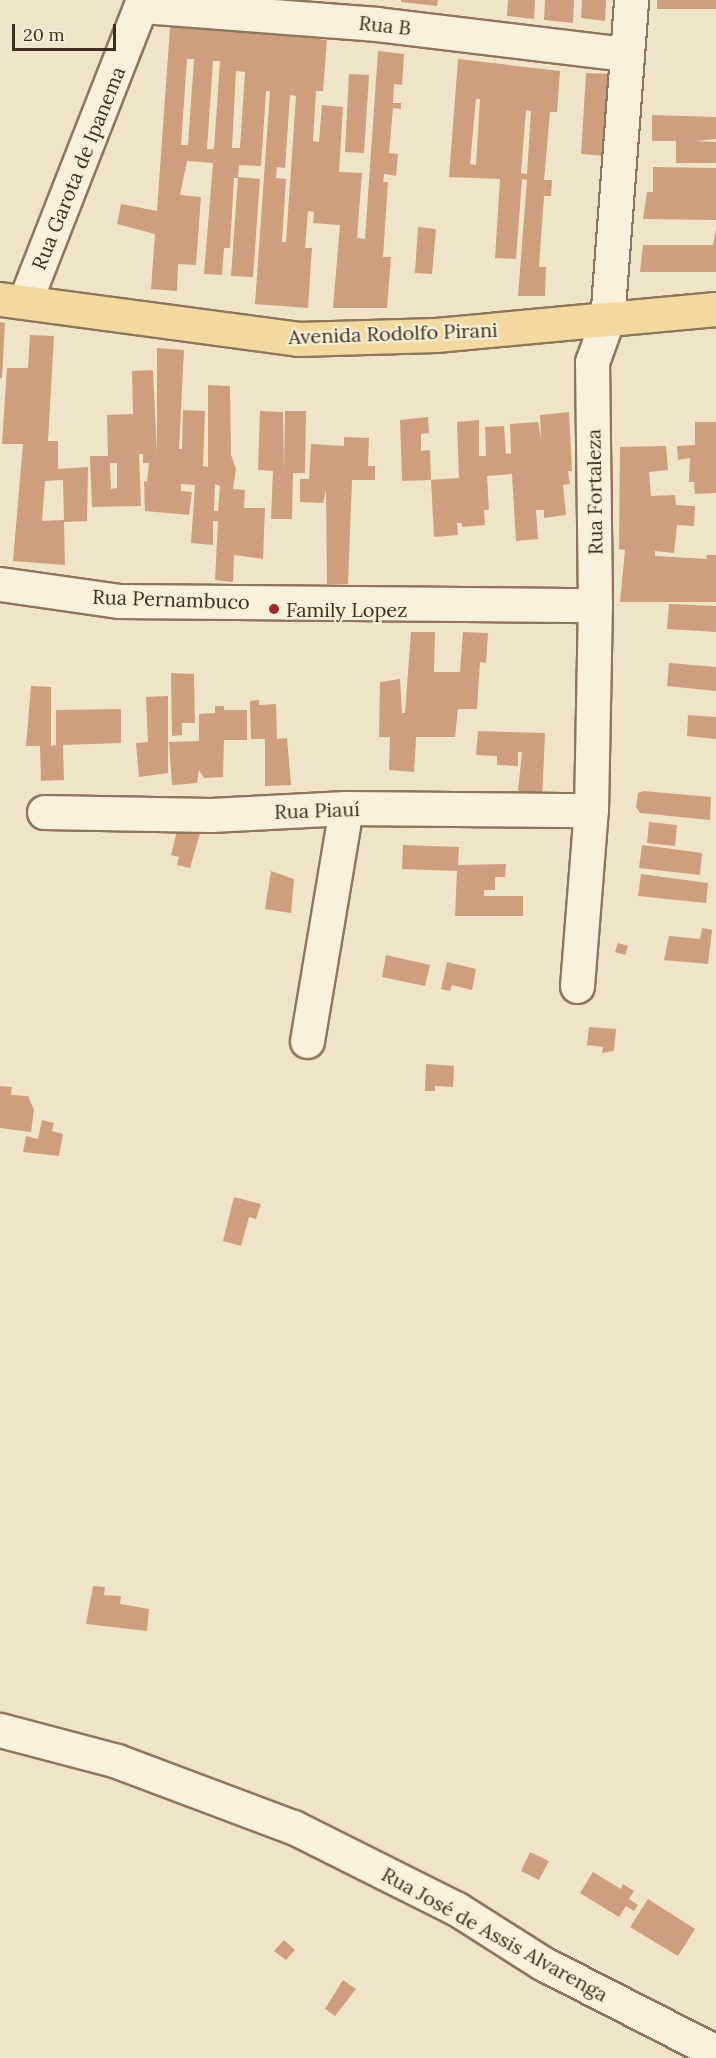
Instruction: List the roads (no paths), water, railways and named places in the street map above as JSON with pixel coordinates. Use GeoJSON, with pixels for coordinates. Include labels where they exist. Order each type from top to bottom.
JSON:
{"type":"FeatureCollection","features":[{"type":"Feature","properties":{"kind":"main road","name":"Avenida Rodolfo Pirani"},"geometry":{"type":"LineString","coordinates":[[12,301],[298,339],[436,335],[607,321],[716,309]]}},
{"type":"Feature","properties":{"kind":"street","name":"Rua Fortaleza"},"geometry":{"type":"LineString","coordinates":[[577,986],[591,810],[595,605],[592,362],[607,321],[631,0]]}},
{"type":"Feature","properties":{"kind":"street","name":"Rua B"},"geometry":{"type":"LineString","coordinates":[[143,3],[378,12],[626,54]]}},
{"type":"Feature","properties":{"kind":"street","name":"Rua Garota de Ipanema"},"geometry":{"type":"LineString","coordinates":[[12,301],[143,3]]}},
{"type":"Feature","properties":{"kind":"street","name":"Rua Pernambuco"},"geometry":{"type":"LineString","coordinates":[[0,584],[120,601],[595,605]]}},
{"type":"Feature","properties":{"kind":"street","name":"Rua Piauí"},"geometry":{"type":"LineString","coordinates":[[44,812],[210,815],[346,808],[591,810]]}},
{"type":"Feature","properties":{"kind":"street"},"geometry":{"type":"LineString","coordinates":[[307,1041],[346,808]]}},
{"type":"Feature","properties":{"kind":"street","name":"Rua José de Assis Alvarenga"},"geometry":{"type":"LineString","coordinates":[[0,1730],[117,1761],[293,1827],[457,1909],[542,1963],[716,2052]]}},
{"type":"Feature","properties":{"kind":"place","name":"Family Lopez"},"geometry":{"type":"Point","coordinates":[274,609]}}]}
